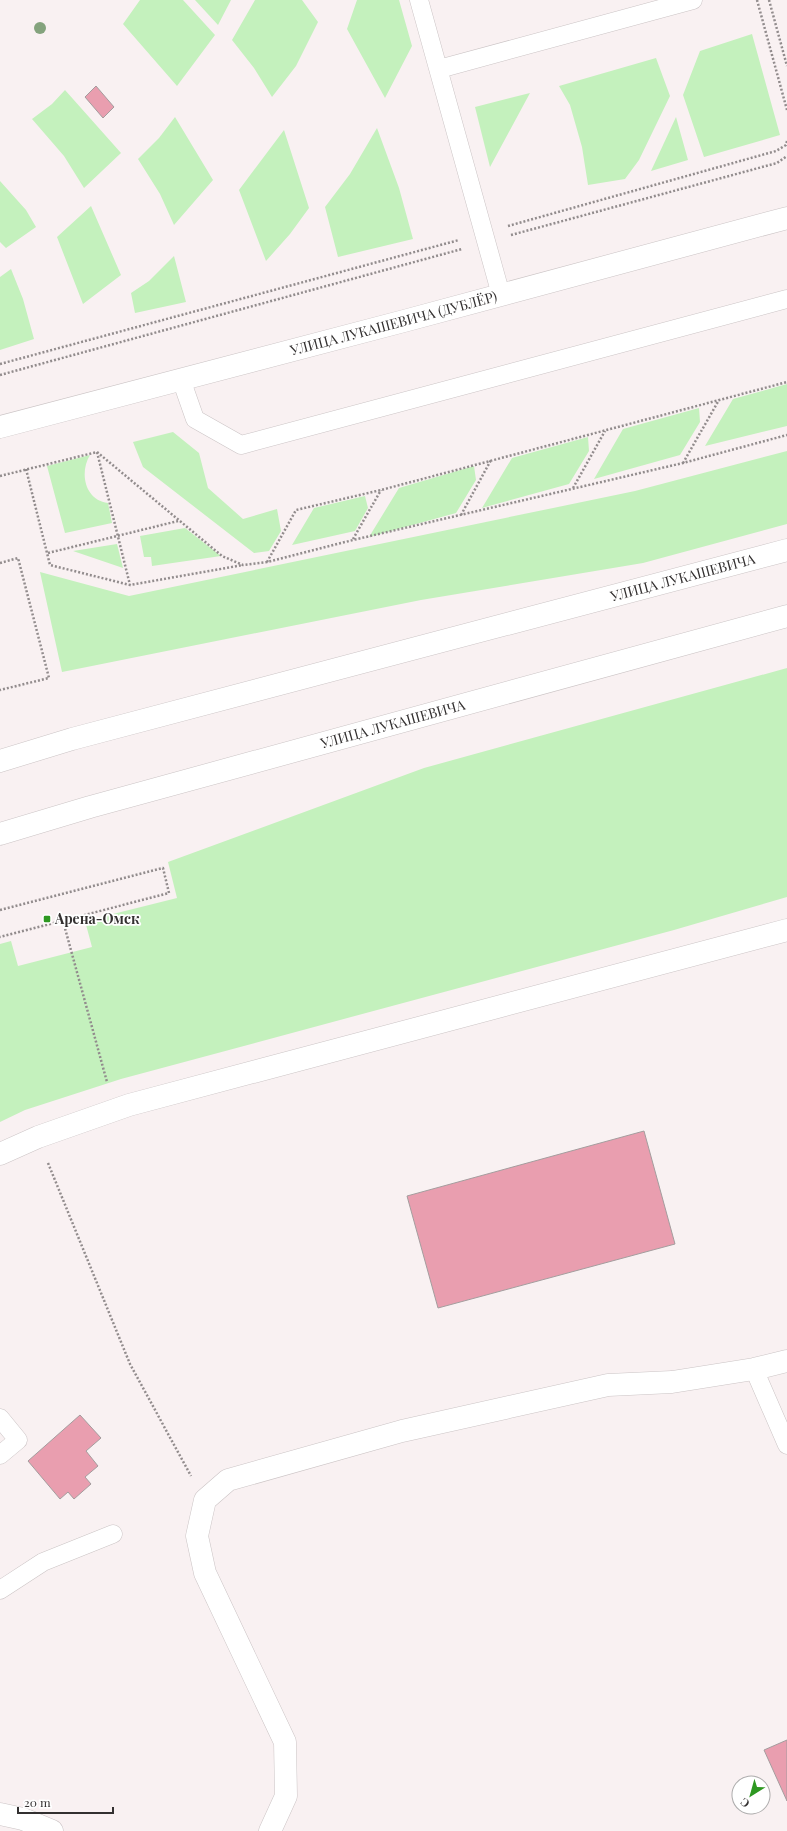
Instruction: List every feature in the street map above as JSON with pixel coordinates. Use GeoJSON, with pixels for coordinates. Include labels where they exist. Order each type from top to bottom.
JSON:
{"type":"FeatureCollection","features":[{"type":"Feature","properties":{"kind":"main road","name":"УЛИЦА ЛУКАШЕВИЧА (ДУБЛЁР)"},"geometry":{"type":"LineString","coordinates":[[0,427],[787,218]]}},
{"type":"Feature","properties":{"kind":"main road","name":"УЛИЦА ЛУКАШЕВИЧА"},"geometry":{"type":"LineString","coordinates":[[0,761],[72,739],[787,550]]}},
{"type":"Feature","properties":{"kind":"main road","name":"УЛИЦА ЛУКАШЕВИЧА"},"geometry":{"type":"LineString","coordinates":[[0,834],[90,807],[787,616]]}},
{"type":"Feature","properties":{"kind":"main road"},"geometry":{"type":"LineString","coordinates":[[0,1154],[38,1137],[129,1105],[787,930]]}},
{"type":"Feature","properties":{"kind":"main road"},"geometry":{"type":"LineString","coordinates":[[270,1831],[286,1796],[285,1742],[205,1572],[197,1536],[205,1500],[228,1480],[402,1431],[608,1385],[672,1382],[754,1369],[787,1361]]}},
{"type":"Feature","properties":{"kind":"main road"},"geometry":{"type":"LineString","coordinates":[[0,1814],[23,1819],[52,1831]]}},
{"type":"Feature","properties":{"kind":"lane"},"geometry":{"type":"LineString","coordinates":[[419,0],[501,295]]}},
{"type":"Feature","properties":{"kind":"lane"},"geometry":{"type":"LineString","coordinates":[[439,69],[693,0]]}},
{"type":"Feature","properties":{"kind":"lane"},"geometry":{"type":"LineString","coordinates":[[181,379],[195,419],[241,445],[787,299]]}},
{"type":"Feature","properties":{"kind":"lane"},"geometry":{"type":"LineString","coordinates":[[754,1369],[787,1445]]}},
{"type":"Feature","properties":{"kind":"lane"},"geometry":{"type":"LineString","coordinates":[[0,1418],[18,1440],[0,1455]]}},
{"type":"Feature","properties":{"kind":"lane"},"geometry":{"type":"LineString","coordinates":[[2,1585],[43,1562],[112,1534]]}},
{"type":"Feature","properties":{"kind":"path"},"geometry":{"type":"LineString","coordinates":[[757,0],[787,110]]}},
{"type":"Feature","properties":{"kind":"path"},"geometry":{"type":"LineString","coordinates":[[769,0],[787,66]]}},
{"type":"Feature","properties":{"kind":"path"},"geometry":{"type":"LineString","coordinates":[[507,227],[776,151],[786,145],[787,142]]}},
{"type":"Feature","properties":{"kind":"path"},"geometry":{"type":"LineString","coordinates":[[0,375],[777,163],[787,156]]}},
{"type":"Feature","properties":{"kind":"path"},"geometry":{"type":"LineString","coordinates":[[0,364],[461,239]]}},
{"type":"Feature","properties":{"kind":"path"},"geometry":{"type":"LineString","coordinates":[[267,562],[296,510],[381,490],[787,382]]}},
{"type":"Feature","properties":{"kind":"path"},"geometry":{"type":"LineString","coordinates":[[683,463],[719,400]]}},
{"type":"Feature","properties":{"kind":"path"},"geometry":{"type":"LineString","coordinates":[[573,488],[605,431]]}},
{"type":"Feature","properties":{"kind":"path"},"geometry":{"type":"LineString","coordinates":[[26,469],[50,565],[130,585],[267,562],[353,540],[683,463],[787,435]]}},
{"type":"Feature","properties":{"kind":"path"},"geometry":{"type":"LineString","coordinates":[[0,476],[97,452]]}},
{"type":"Feature","properties":{"kind":"path"},"geometry":{"type":"LineString","coordinates":[[97,452],[222,556],[243,565]]}},
{"type":"Feature","properties":{"kind":"path"},"geometry":{"type":"LineString","coordinates":[[97,452],[130,585]]}},
{"type":"Feature","properties":{"kind":"path"},"geometry":{"type":"LineString","coordinates":[[461,515],[492,460]]}},
{"type":"Feature","properties":{"kind":"path"},"geometry":{"type":"LineString","coordinates":[[353,540],[381,490]]}},
{"type":"Feature","properties":{"kind":"path"},"geometry":{"type":"LineString","coordinates":[[48,553],[179,520]]}},
{"type":"Feature","properties":{"kind":"path"},"geometry":{"type":"LineString","coordinates":[[0,563],[18,558],[49,678],[0,690]]}},
{"type":"Feature","properties":{"kind":"path"},"geometry":{"type":"LineString","coordinates":[[0,910],[163,868],[169,893],[0,937]]}},
{"type":"Feature","properties":{"kind":"path"},"geometry":{"type":"LineString","coordinates":[[63,921],[109,1088]]}},
{"type":"Feature","properties":{"kind":"path"},"geometry":{"type":"LineString","coordinates":[[48,1161],[130,1364],[205,1500]]}},
{"type":"Feature","properties":{"kind":"green space"},"geometry":{"type":"Polygon","coordinates":[[[140,0],[183,0],[215,35],[177,86],[123,24],[140,0]]]}},
{"type":"Feature","properties":{"kind":"green space"},"geometry":{"type":"Polygon","coordinates":[[[195,0],[231,0],[218,25],[195,0]]]}},
{"type":"Feature","properties":{"kind":"green space"},"geometry":{"type":"Polygon","coordinates":[[[255,0],[302,0],[318,22],[296,66],[272,97],[254,68],[232,40],[255,0]]]}},
{"type":"Feature","properties":{"kind":"green space"},"geometry":{"type":"Polygon","coordinates":[[[357,0],[399,0],[412,46],[385,98],[347,29],[357,0]]]}},
{"type":"Feature","properties":{"kind":"green space"},"geometry":{"type":"Polygon","coordinates":[[[752,34],[780,135],[704,157],[683,95],[700,51],[752,34]]]}},
{"type":"Feature","properties":{"kind":"green space"},"geometry":{"type":"Polygon","coordinates":[[[656,58],[670,96],[639,160],[625,179],[588,185],[582,147],[570,105],[559,86],[656,58]]]}},
{"type":"Feature","properties":{"kind":"green space"},"geometry":{"type":"Polygon","coordinates":[[[65,90],[121,153],[84,188],[64,156],[32,119],[52,104],[65,90]]]}},
{"type":"Feature","properties":{"kind":"green space"},"geometry":{"type":"Polygon","coordinates":[[[530,93],[490,167],[475,107],[530,93]]]}},
{"type":"Feature","properties":{"kind":"green space"},"geometry":{"type":"Polygon","coordinates":[[[175,117],[213,180],[174,225],[160,194],[138,159],[159,138],[175,117]]]}},
{"type":"Feature","properties":{"kind":"green space"},"geometry":{"type":"Polygon","coordinates":[[[676,117],[688,160],[651,171],[676,117]]]}},
{"type":"Feature","properties":{"kind":"green space"},"geometry":{"type":"Polygon","coordinates":[[[377,128],[399,188],[413,239],[338,257],[325,207],[350,174],[377,128]]]}},
{"type":"Feature","properties":{"kind":"green space"},"geometry":{"type":"Polygon","coordinates":[[[284,130],[309,208],[290,234],[266,261],[239,190],[284,130]]]}},
{"type":"Feature","properties":{"kind":"green space"},"geometry":{"type":"Polygon","coordinates":[[[0,181],[26,210],[36,227],[6,248],[0,242],[0,181]]]}},
{"type":"Feature","properties":{"kind":"green space"},"geometry":{"type":"Polygon","coordinates":[[[91,206],[121,275],[83,304],[57,237],[91,206]]]}},
{"type":"Feature","properties":{"kind":"green space"},"geometry":{"type":"Polygon","coordinates":[[[174,256],[186,302],[135,313],[131,293],[149,281],[174,256]]]}},
{"type":"Feature","properties":{"kind":"green space"},"geometry":{"type":"Polygon","coordinates":[[[11,269],[23,299],[34,339],[0,350],[0,277],[11,269]]]}},
{"type":"Feature","properties":{"kind":"green space"},"geometry":{"type":"Polygon","coordinates":[[[787,384],[787,426],[705,446],[733,399],[787,384]]]}},
{"type":"Feature","properties":{"kind":"green space"},"geometry":{"type":"Polygon","coordinates":[[[699,408],[700,422],[680,455],[594,479],[623,429],[699,408]]]}},
{"type":"Feature","properties":{"kind":"green space"},"geometry":{"type":"Polygon","coordinates":[[[173,432],[199,453],[208,488],[243,519],[277,509],[281,531],[269,551],[254,553],[143,467],[133,442],[173,432]]]}},
{"type":"Feature","properties":{"kind":"green space"},"geometry":{"type":"Polygon","coordinates":[[[588,437],[589,451],[569,484],[482,508],[512,458],[588,437]]]}},
{"type":"Feature","properties":{"kind":"green space"},"geometry":{"type":"Polygon","coordinates":[[[787,451],[787,524],[643,563],[421,600],[62,672],[40,572],[129,596],[635,491],[787,451]]]}},
{"type":"Feature","properties":{"kind":"green space"},"geometry":{"type":"Polygon","coordinates":[[[90,455],[85,470],[86,485],[94,497],[100,501],[108,503],[112,523],[65,533],[47,466],[90,455]]]}},
{"type":"Feature","properties":{"kind":"green space"},"geometry":{"type":"Polygon","coordinates":[[[474,466],[476,480],[456,513],[369,537],[399,488],[474,466]]]}},
{"type":"Feature","properties":{"kind":"green space"},"geometry":{"type":"Polygon","coordinates":[[[365,496],[368,508],[355,531],[292,545],[314,508],[365,496]]]}},
{"type":"Feature","properties":{"kind":"green space"},"geometry":{"type":"Polygon","coordinates":[[[185,528],[221,556],[152,566],[151,557],[144,557],[140,536],[185,528]]]}},
{"type":"Feature","properties":{"kind":"green space"},"geometry":{"type":"Polygon","coordinates":[[[117,544],[123,568],[73,551],[117,544]]]}},
{"type":"Feature","properties":{"kind":"green space"},"geometry":{"type":"Polygon","coordinates":[[[787,668],[787,897],[674,930],[121,1079],[25,1110],[0,1122],[0,944],[11,941],[18,966],[92,947],[85,921],[177,898],[168,862],[424,768],[787,668]]]}},
{"type":"Feature","properties":{"kind":"building"},"geometry":{"type":"Polygon","coordinates":[[[96,86],[114,107],[103,118],[85,97],[96,86]]]}},
{"type":"Feature","properties":{"kind":"building"},"geometry":{"type":"Polygon","coordinates":[[[644,1131],[675,1244],[438,1308],[407,1196],[644,1131]]]}},
{"type":"Feature","properties":{"kind":"building"},"geometry":{"type":"Polygon","coordinates":[[[80,1415],[101,1438],[86,1451],[98,1466],[85,1477],[91,1484],[74,1499],[68,1492],[60,1499],[28,1461],[80,1415]]]}},
{"type":"Feature","properties":{"kind":"building"},"geometry":{"type":"Polygon","coordinates":[[[787,1740],[787,1801],[764,1750],[787,1740]]]}},
{"type":"Feature","properties":{"kind":"place","name":"Арена-Омск"},"geometry":{"type":"Point","coordinates":[47,919]}}]}
